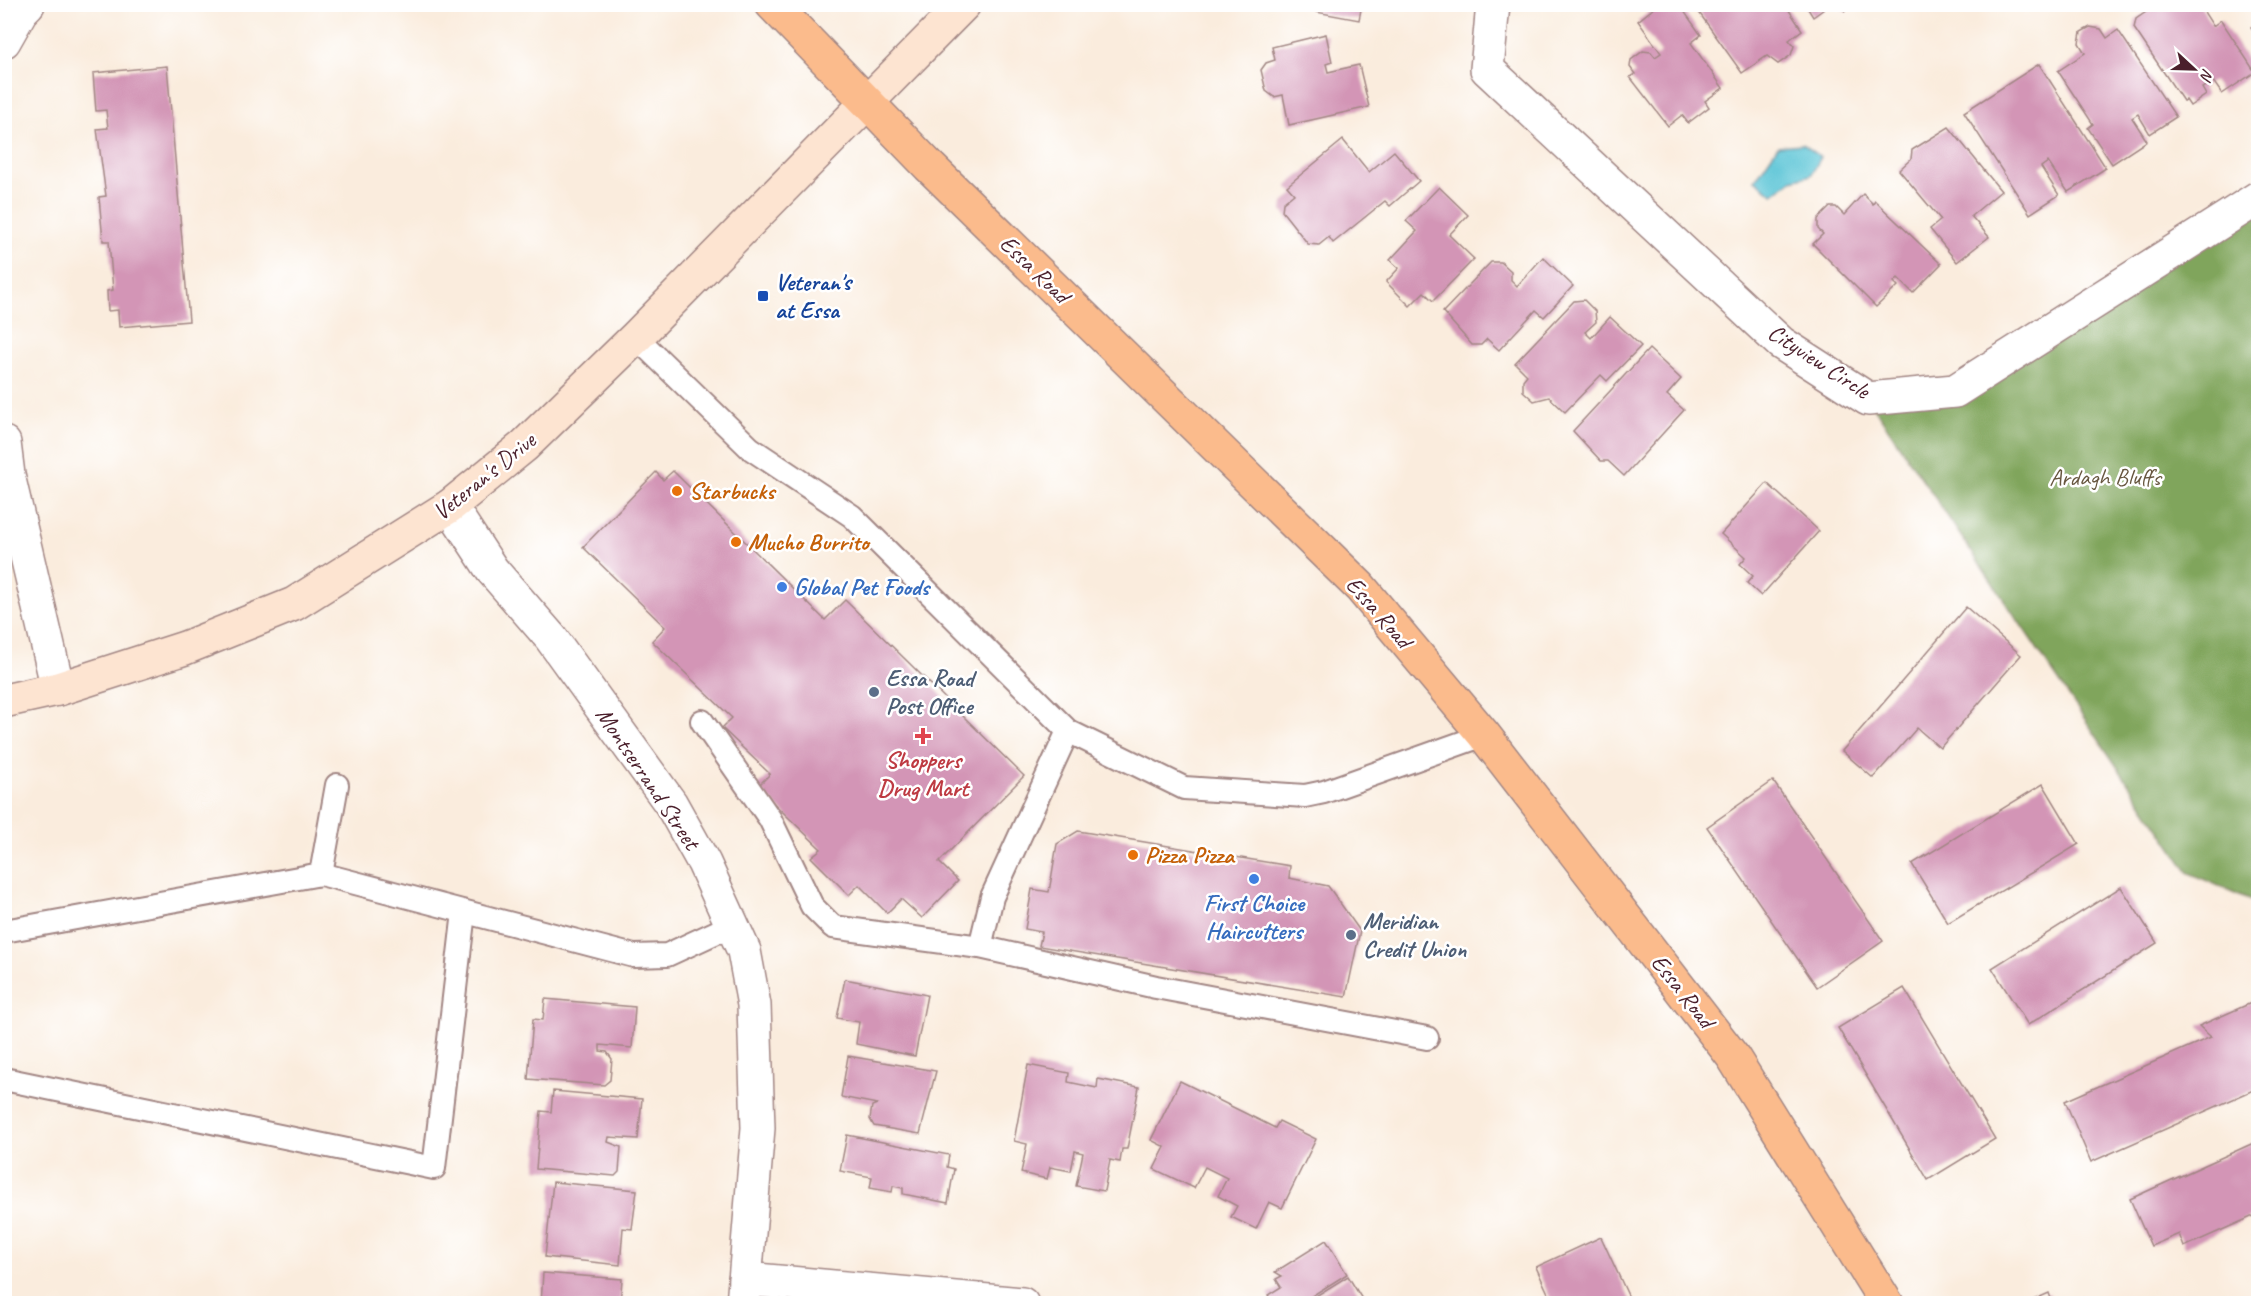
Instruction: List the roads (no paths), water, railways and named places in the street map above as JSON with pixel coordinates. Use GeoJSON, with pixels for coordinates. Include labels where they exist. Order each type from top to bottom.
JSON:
{"type":"FeatureCollection","features":[{"type":"Feature","properties":{"kind":"main road","name":"Essa Road"},"geometry":{"type":"LineString","coordinates":[[772,4],[868,104],[1360,587],[1484,735],[1733,1057],[1887,1304]]}},
{"type":"Feature","properties":{"kind":"main road","name":"Veteran's Drive"},"geometry":{"type":"LineString","coordinates":[[4,701],[58,688],[185,648],[294,604],[450,506],[524,446],[636,337],[964,4]]}},
{"type":"Feature","properties":{"kind":"street"},"geometry":{"type":"LineString","coordinates":[[4,41],[21,11],[28,4]]}},
{"type":"Feature","properties":{"kind":"street","name":"Cityview Circle"},"geometry":{"type":"LineString","coordinates":[[1493,4],[1487,69],[1781,343],[1868,399],[1956,391],[2259,198]]}},
{"type":"Feature","properties":{"kind":"street"},"geometry":{"type":"LineString","coordinates":[[4,443],[8,474],[58,688]]}},
{"type":"Feature","properties":{"kind":"street","name":"Montserrand Street"},"geometry":{"type":"LineString","coordinates":[[450,506],[492,570],[551,638],[671,804],[704,863],[744,951],[754,1005],[758,1128],[744,1291]]}},
{"type":"Feature","properties":{"kind":"street"},"geometry":{"type":"LineString","coordinates":[[744,1291],[1022,1304]]}},
{"type":"Feature","properties":{"kind":"lane"},"geometry":{"type":"LineString","coordinates":[[636,337],[750,448],[852,516],[1068,730],[1184,788],[1305,796],[1484,735]]}},
{"type":"Feature","properties":{"kind":"lane"},"geometry":{"type":"LineString","coordinates":[[702,721],[770,819],[812,906],[833,927],[980,947],[1156,987],[1427,1038]]}},
{"type":"Feature","properties":{"kind":"lane"},"geometry":{"type":"LineString","coordinates":[[980,947],[992,897],[1068,730]]}},
{"type":"Feature","properties":{"kind":"lane"},"geometry":{"type":"LineString","coordinates":[[321,874],[337,784]]}},
{"type":"Feature","properties":{"kind":"lane"},"geometry":{"type":"LineString","coordinates":[[4,931],[321,874],[634,956],[667,955],[732,925]]}},
{"type":"Feature","properties":{"kind":"lane"},"geometry":{"type":"LineString","coordinates":[[4,1079],[434,1168],[464,912]]}},
{"type":"Feature","properties":{"kind":"water"},"geometry":{"type":"Polygon","coordinates":[[[1803,144],[1821,157],[1811,175],[1792,180],[1773,194],[1755,180],[1778,146],[1803,144]]]}},
{"type":"Feature","properties":{"kind":"place","name":"Veteran's at Essa"},"geometry":{"type":"Point","coordinates":[763,296]}},
{"type":"Feature","properties":{"kind":"place","name":"Starbucks"},"geometry":{"type":"Point","coordinates":[677,491]}},
{"type":"Feature","properties":{"kind":"place","name":"Mucho Burrito"},"geometry":{"type":"Point","coordinates":[736,542]}},
{"type":"Feature","properties":{"kind":"place","name":"Global Pet Foods"},"geometry":{"type":"Point","coordinates":[782,587]}},
{"type":"Feature","properties":{"kind":"place","name":"Essa Road Post Office"},"geometry":{"type":"Point","coordinates":[874,692]}},
{"type":"Feature","properties":{"kind":"place","name":"Shoppers Drug Mart"},"geometry":{"type":"Point","coordinates":[923,736]}},
{"type":"Feature","properties":{"kind":"place","name":"Pizza Pizza"},"geometry":{"type":"Point","coordinates":[1133,855]}},
{"type":"Feature","properties":{"kind":"place","name":"First Choice Haircutters"},"geometry":{"type":"Point","coordinates":[1254,879]}},
{"type":"Feature","properties":{"kind":"place","name":"Meridian Credit Union"},"geometry":{"type":"Point","coordinates":[1351,935]}},
{"type":"Feature","properties":{"kind":"park label","name":"Ardagh Bluffs"},"geometry":{"type":"Point","coordinates":[2105,477]}}]}
